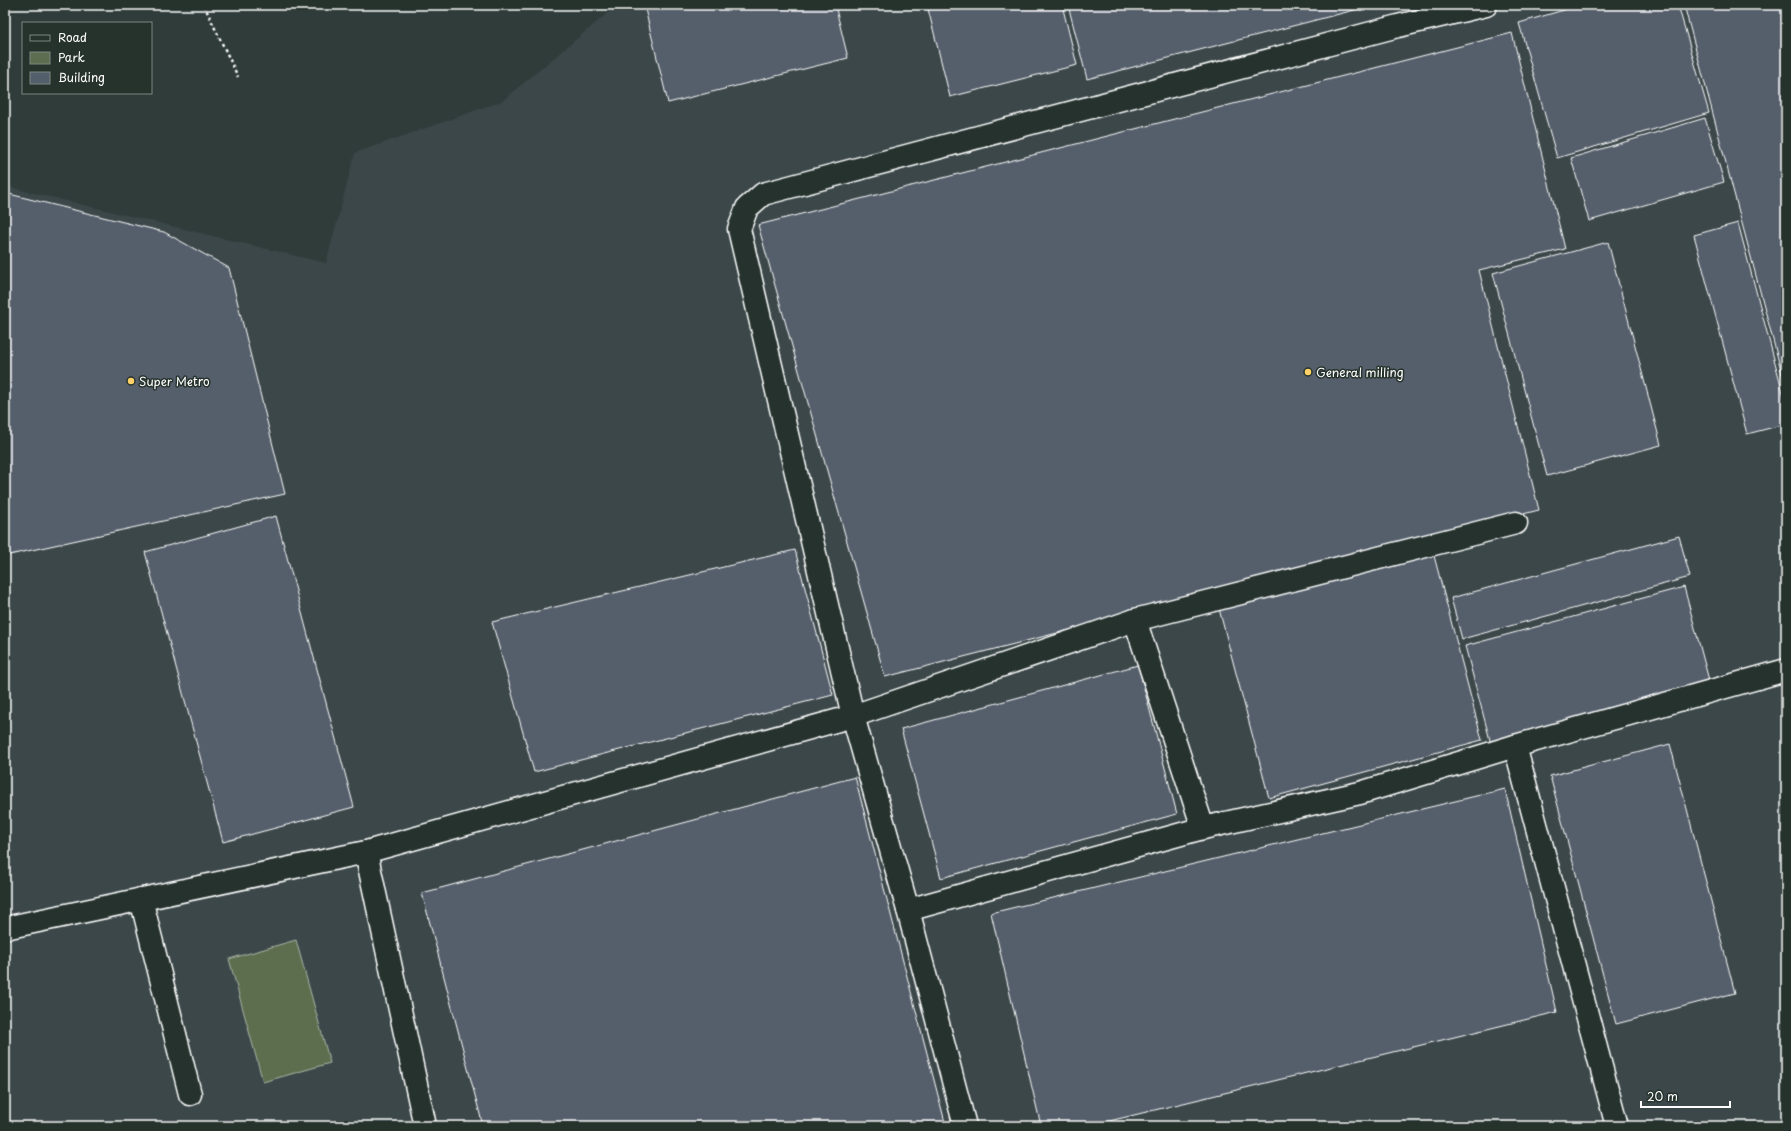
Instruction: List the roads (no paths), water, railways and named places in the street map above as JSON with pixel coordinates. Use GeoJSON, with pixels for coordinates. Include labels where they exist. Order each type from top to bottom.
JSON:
{"type":"FeatureCollection","features":[{"type":"Feature","properties":{"kind":"lane"},"geometry":{"type":"LineString","coordinates":[[965,1126],[908,910],[853,716],[739,229],[747,208],[763,194],[1398,26],[1486,5]]}},
{"type":"Feature","properties":{"kind":"lane"},"geometry":{"type":"LineString","coordinates":[[5,928],[366,852],[853,716],[1135,620],[1516,523]]}},
{"type":"Feature","properties":{"kind":"lane"},"geometry":{"type":"LineString","coordinates":[[1135,620],[1203,828]]}},
{"type":"Feature","properties":{"kind":"lane"},"geometry":{"type":"LineString","coordinates":[[908,910],[1203,828],[1360,793],[1515,746],[1786,670]]}},
{"type":"Feature","properties":{"kind":"lane"},"geometry":{"type":"LineString","coordinates":[[1515,746],[1617,1126]]}},
{"type":"Feature","properties":{"kind":"lane"},"geometry":{"type":"LineString","coordinates":[[366,852],[426,1126]]}},
{"type":"Feature","properties":{"kind":"lane"},"geometry":{"type":"LineString","coordinates":[[141,899],[190,1094]]}},
{"type":"Feature","properties":{"kind":"place","name":"General milling"},"geometry":{"type":"Point","coordinates":[1308,372]}},
{"type":"Feature","properties":{"kind":"place","name":"Super Metro"},"geometry":{"type":"Point","coordinates":[131,381]}}]}
